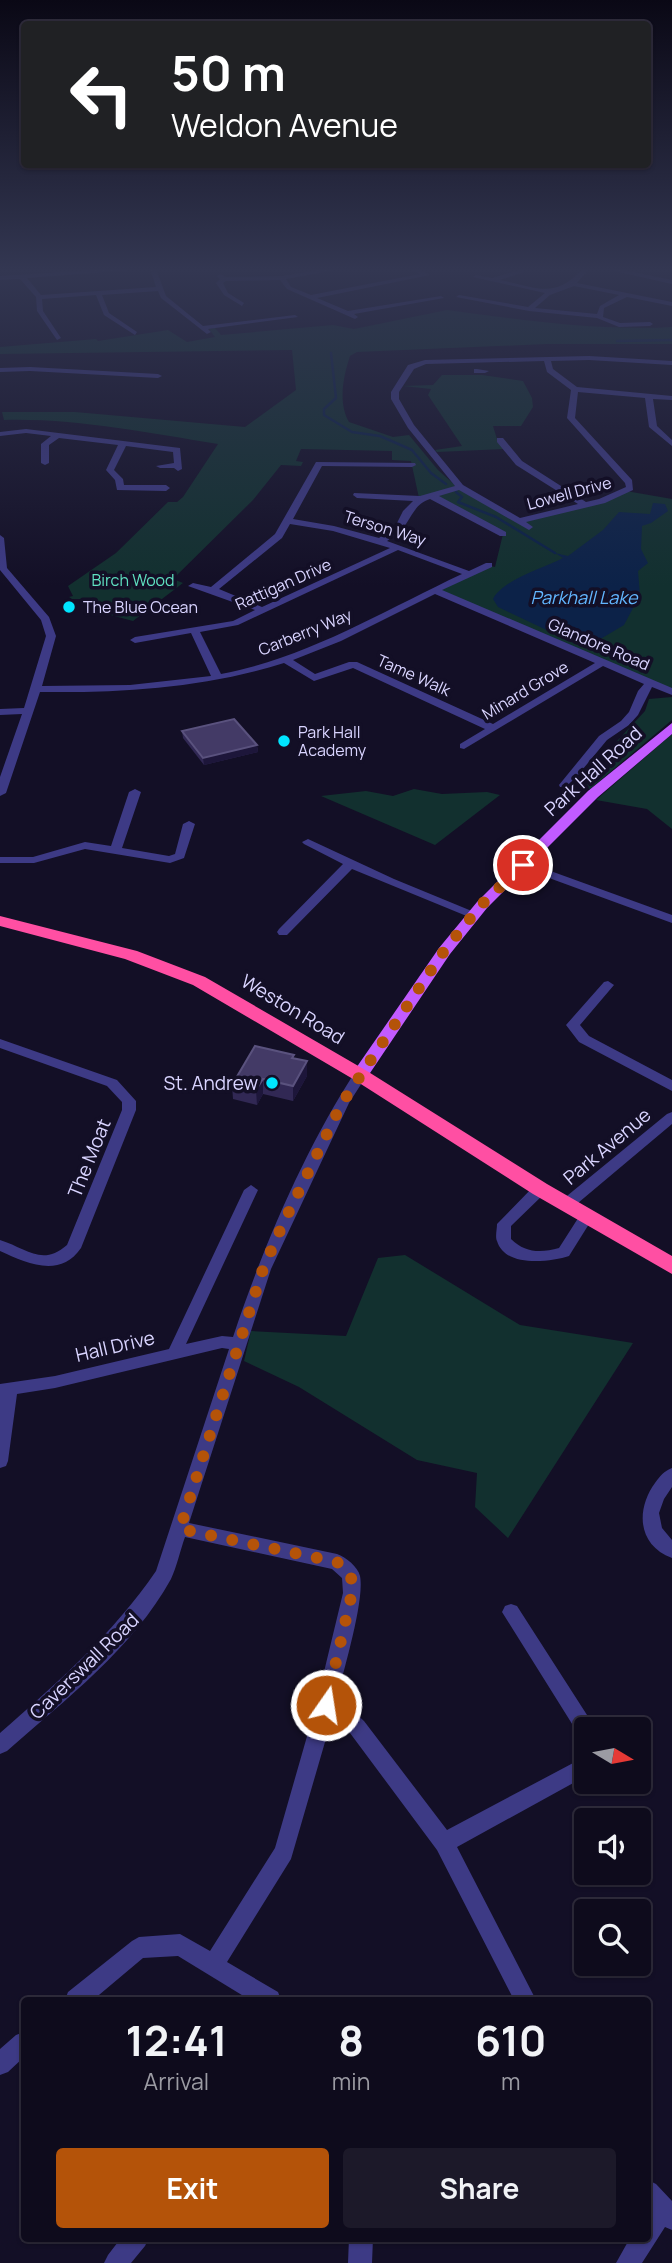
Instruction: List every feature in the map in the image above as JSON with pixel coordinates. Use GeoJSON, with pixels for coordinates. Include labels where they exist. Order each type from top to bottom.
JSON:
{"type":"FeatureCollection","features":[{"type":"Feature","properties":{"kind":"highway","name":"Weston Road"},"geometry":{"type":"LineString","coordinates":[[0,921],[131,955],[199,981],[360,1075],[540,1189],[672,1266]]}},
{"type":"Feature","properties":{"kind":"main road","name":"Park Hall Road"},"geometry":{"type":"LineString","coordinates":[[360,1075],[473,914],[593,793],[672,727]]}},
{"type":"Feature","properties":{"kind":"street"},"geometry":{"type":"LineString","coordinates":[[133,375],[158,376]]}},
{"type":"Feature","properties":{"kind":"street"},"geometry":{"type":"LineString","coordinates":[[408,375],[395,392],[395,399],[411,426],[460,487],[529,527]]}},
{"type":"Feature","properties":{"kind":"street"},"geometry":{"type":"LineString","coordinates":[[556,375],[575,389],[672,398]]}},
{"type":"Feature","properties":{"kind":"street","name":"Lowell Drive"},"geometry":{"type":"LineString","coordinates":[[518,521],[602,501],[626,491],[629,482],[571,418],[575,389]]}},
{"type":"Feature","properties":{"kind":"street"},"geometry":{"type":"LineString","coordinates":[[649,396],[653,426],[672,444]]}},
{"type":"Feature","properties":{"kind":"street"},"geometry":{"type":"LineString","coordinates":[[653,426],[672,428]]}},
{"type":"Feature","properties":{"kind":"street"},"geometry":{"type":"LineString","coordinates":[[0,433],[26,432],[180,448],[178,467],[160,466]]}},
{"type":"Feature","properties":{"kind":"street"},"geometry":{"type":"LineString","coordinates":[[45,463],[45,444],[58,435]]}},
{"type":"Feature","properties":{"kind":"street"},"geometry":{"type":"LineString","coordinates":[[500,440],[519,463],[584,505]]}},
{"type":"Feature","properties":{"kind":"street"},"geometry":{"type":"LineString","coordinates":[[123,444],[110,470],[118,479],[120,491],[160,487]]}},
{"type":"Feature","properties":{"kind":"street"},"geometry":{"type":"LineString","coordinates":[[213,590],[279,536],[289,522],[315,464],[398,462],[412,465]]}},
{"type":"Feature","properties":{"kind":"street"},"geometry":{"type":"LineString","coordinates":[[357,495],[419,499],[460,487]]}},
{"type":"Feature","properties":{"kind":"street"},"geometry":{"type":"LineString","coordinates":[[432,496],[503,534]]}},
{"type":"Feature","properties":{"kind":"street"},"geometry":{"type":"LineString","coordinates":[[379,543],[397,529],[419,499]]}},
{"type":"Feature","properties":{"kind":"street","name":"Terson Way"},"geometry":{"type":"LineString","coordinates":[[289,522],[314,524],[470,573]]}},
{"type":"Feature","properties":{"kind":"street"},"geometry":{"type":"LineString","coordinates":[[0,538],[4,568],[46,619],[51,636],[37,689],[0,793]]}},
{"type":"Feature","properties":{"kind":"street","name":"Rattigan Drive"},"geometry":{"type":"LineString","coordinates":[[135,640],[235,623],[396,548]]}},
{"type":"Feature","properties":{"kind":"street","name":"Carberry Way"},"geometry":{"type":"LineString","coordinates":[[37,689],[111,690],[217,677],[286,660],[344,636],[489,565]]}},
{"type":"Feature","properties":{"kind":"street"},"geometry":{"type":"LineString","coordinates":[[192,586],[213,590],[262,610]]}},
{"type":"Feature","properties":{"kind":"street","name":"Glandore Road"},"geometry":{"type":"LineString","coordinates":[[436,591],[672,692]]}},
{"type":"Feature","properties":{"kind":"street"},"geometry":{"type":"LineString","coordinates":[[194,630],[217,677]]}},
{"type":"Feature","properties":{"kind":"street","name":"Tame Walk"},"geometry":{"type":"LineString","coordinates":[[286,660],[314,678],[353,664],[492,728]]}},
{"type":"Feature","properties":{"kind":"street","name":"Minard Grove"},"geometry":{"type":"LineString","coordinates":[[464,746],[603,662]]}},
{"type":"Feature","properties":{"kind":"street","name":"Park Hall Road"},"geometry":{"type":"LineString","coordinates":[[564,785],[603,738],[625,723],[634,713],[643,691],[650,683]]}},
{"type":"Feature","properties":{"kind":"street"},"geometry":{"type":"LineString","coordinates":[[0,712],[28,711]]}},
{"type":"Feature","properties":{"kind":"street"},"geometry":{"type":"LineString","coordinates":[[115,852],[135,792]]}},
{"type":"Feature","properties":{"kind":"street"},"geometry":{"type":"LineString","coordinates":[[0,860],[34,860],[85,845],[170,860],[180,856],[189,824]]}},
{"type":"Feature","properties":{"kind":"street"},"geometry":{"type":"LineString","coordinates":[[308,842],[405,890],[473,914]]}},
{"type":"Feature","properties":{"kind":"street"},"geometry":{"type":"LineString","coordinates":[[283,932],[349,864]]}},
{"type":"Feature","properties":{"kind":"street"},"geometry":{"type":"LineString","coordinates":[[523,865],[672,919]]}},
{"type":"Feature","properties":{"kind":"street"},"geometry":{"type":"LineString","coordinates":[[608,985],[573,1025],[584,1039],[672,1086]]}},
{"type":"Feature","properties":{"kind":"street","name":"The Moat"},"geometry":{"type":"LineString","coordinates":[[0,1043],[112,1083],[129,1101],[129,1110],[73,1248],[56,1262],[39,1261],[0,1245]]}},
{"type":"Feature","properties":{"kind":"street","name":"Caverswall Road"},"geometry":{"type":"LineString","coordinates":[[0,1745],[102,1654],[143,1608],[164,1574],[263,1269],[342,1103],[360,1075]]}},
{"type":"Feature","properties":{"kind":"street","name":"Park Avenue"},"geometry":{"type":"LineString","coordinates":[[567,1204],[672,1117]]}},
{"type":"Feature","properties":{"kind":"street"},"geometry":{"type":"LineString","coordinates":[[540,1189],[504,1224],[504,1241],[512,1249],[534,1257],[554,1256],[564,1252],[573,1241],[579,1223],[587,1216]]}},
{"type":"Feature","properties":{"kind":"street"},"geometry":{"type":"LineString","coordinates":[[174,1354],[250,1190]]}},
{"type":"Feature","properties":{"kind":"street","name":"Hall Drive"},"geometry":{"type":"LineString","coordinates":[[5,1389],[55,1382],[222,1342],[239,1343]]}},
{"type":"Feature","properties":{"kind":"street"},"geometry":{"type":"LineString","coordinates":[[0,1461],[5,1389]]}},
{"type":"Feature","properties":{"kind":"street"},"geometry":{"type":"LineString","coordinates":[[672,1475],[654,1494],[649,1520],[660,1542],[672,1550]]}},
{"type":"Feature","properties":{"kind":"street"},"geometry":{"type":"LineString","coordinates":[[180,1529],[337,1562],[351,1575],[352,1593],[326,1705],[285,1852],[213,1965]]}},
{"type":"Feature","properties":{"kind":"street"},"geometry":{"type":"LineString","coordinates":[[511,1612],[578,1717]]}},
{"type":"Feature","properties":{"kind":"street"},"geometry":{"type":"LineString","coordinates":[[326,1705],[344,1715],[357,1727],[444,1843],[523,1997]]}},
{"type":"Feature","properties":{"kind":"street"},"geometry":{"type":"LineString","coordinates":[[444,1843],[574,1772]]}},
{"type":"Feature","properties":{"kind":"street"},"geometry":{"type":"LineString","coordinates":[[80,1997],[139,1948],[180,1945],[265,1997]]}},
{"type":"Feature","properties":{"kind":"street"},"geometry":{"type":"LineString","coordinates":[[0,2064],[21,2046]]}},
{"type":"Feature","properties":{"kind":"street"},"geometry":{"type":"LineString","coordinates":[[651,2227],[661,2206]]}},
{"type":"Feature","properties":{"kind":"street"},"geometry":{"type":"LineString","coordinates":[[116,2263],[134,2242]]}},
{"type":"Feature","properties":{"kind":"street"},"geometry":{"type":"LineString","coordinates":[[360,2263],[361,2242]]}},
{"type":"Feature","properties":{"kind":"street"},"geometry":{"type":"LineString","coordinates":[[628,2263],[641,2242]]}},
{"type":"Feature","properties":{"kind":"green space","name":"Birch Wood"},"geometry":{"type":"Polygon","coordinates":[[[294,375],[346,375],[343,398],[349,422],[393,437],[409,435],[438,470],[456,486],[419,498],[411,461],[392,460],[392,451],[301,449],[296,461],[303,462],[301,466],[281,465],[253,500],[173,579],[183,583],[133,621],[88,609],[84,599],[69,597],[73,596],[68,586],[116,553],[168,502],[177,502],[183,497],[218,444],[58,421],[4,420],[2,412],[75,412],[245,427],[296,390],[294,375]]]}},
{"type":"Feature","properties":{"kind":"green space"},"geometry":{"type":"Polygon","coordinates":[[[442,375],[482,375],[523,381],[532,398],[533,407],[521,426],[493,426],[504,449],[435,450],[462,446],[428,395],[431,389],[403,386],[433,385],[442,375]]]}},
{"type":"Feature","properties":{"kind":"green space"},"geometry":{"type":"Polygon","coordinates":[[[460,487],[518,521],[602,501],[626,491],[672,499],[672,692],[436,591],[491,566],[495,567],[503,534],[432,496],[460,487]]]}},
{"type":"Feature","properties":{"kind":"green space"},"geometry":{"type":"Polygon","coordinates":[[[672,697],[672,720],[590,789],[577,784],[645,711],[649,699],[672,697]]]}},
{"type":"Feature","properties":{"kind":"green space"},"geometry":{"type":"Polygon","coordinates":[[[672,734],[672,829],[647,809],[596,800],[672,734]]]}},
{"type":"Feature","properties":{"kind":"green space"},"geometry":{"type":"Polygon","coordinates":[[[414,789],[442,794],[487,792],[500,795],[435,845],[321,796],[366,791],[393,796],[414,789]]]}},
{"type":"Feature","properties":{"kind":"green space"},"geometry":{"type":"Polygon","coordinates":[[[405,1255],[520,1325],[633,1343],[508,1538],[475,1507],[477,1473],[417,1460],[299,1387],[244,1361],[251,1331],[346,1336],[378,1258],[405,1255]]]}},
{"type":"Feature","properties":{"kind":"water","name":"Parkhall Lake"},"geometry":{"type":"Polygon","coordinates":[[[653,503],[665,504],[668,511],[642,526],[641,549],[648,563],[638,571],[640,595],[624,625],[597,641],[576,644],[498,607],[493,599],[505,586],[563,558],[555,553],[568,556],[603,530],[619,512],[650,514],[653,503]]]}},
{"type":"Feature","properties":{"kind":"building","name":"Park Hall Academy"},"geometry":{"type":"Polygon","coordinates":[[[234,719],[257,745],[203,758],[182,731],[234,719]]]}},
{"type":"Feature","properties":{"kind":"building"},"geometry":{"type":"Polygon","coordinates":[[[255,1046],[294,1055],[292,1058],[307,1061],[293,1086],[263,1079],[256,1090],[232,1085],[255,1046]]]}},
{"type":"Feature","properties":{"kind":"waterway"},"geometry":{"type":"LineString","coordinates":[[333,375],[336,398],[324,409],[324,415],[352,432],[380,436],[412,450],[431,473],[446,484]]}},
{"type":"Feature","properties":{"kind":"waterway"},"geometry":{"type":"LineString","coordinates":[[456,492],[462,497],[458,502],[496,517],[555,553]]}},
{"type":"Feature","properties":{"kind":"place","name":"The Blue Ocean"},"geometry":{"type":"Point","coordinates":[69,607]}},
{"type":"Feature","properties":{"kind":"place","name":"Park Hall Academy"},"geometry":{"type":"Point","coordinates":[284,741]}},
{"type":"Feature","properties":{"kind":"place","name":"St. Andrew"},"geometry":{"type":"Point","coordinates":[272,1083]}},
{"type":"Feature","properties":{"kind":"route"},"geometry":{"type":"LineString","coordinates":[[326,1705],[352,1593],[351,1575],[337,1562],[180,1529],[263,1269],[349,1089],[444,951],[481,905],[523,865]]}}]}
